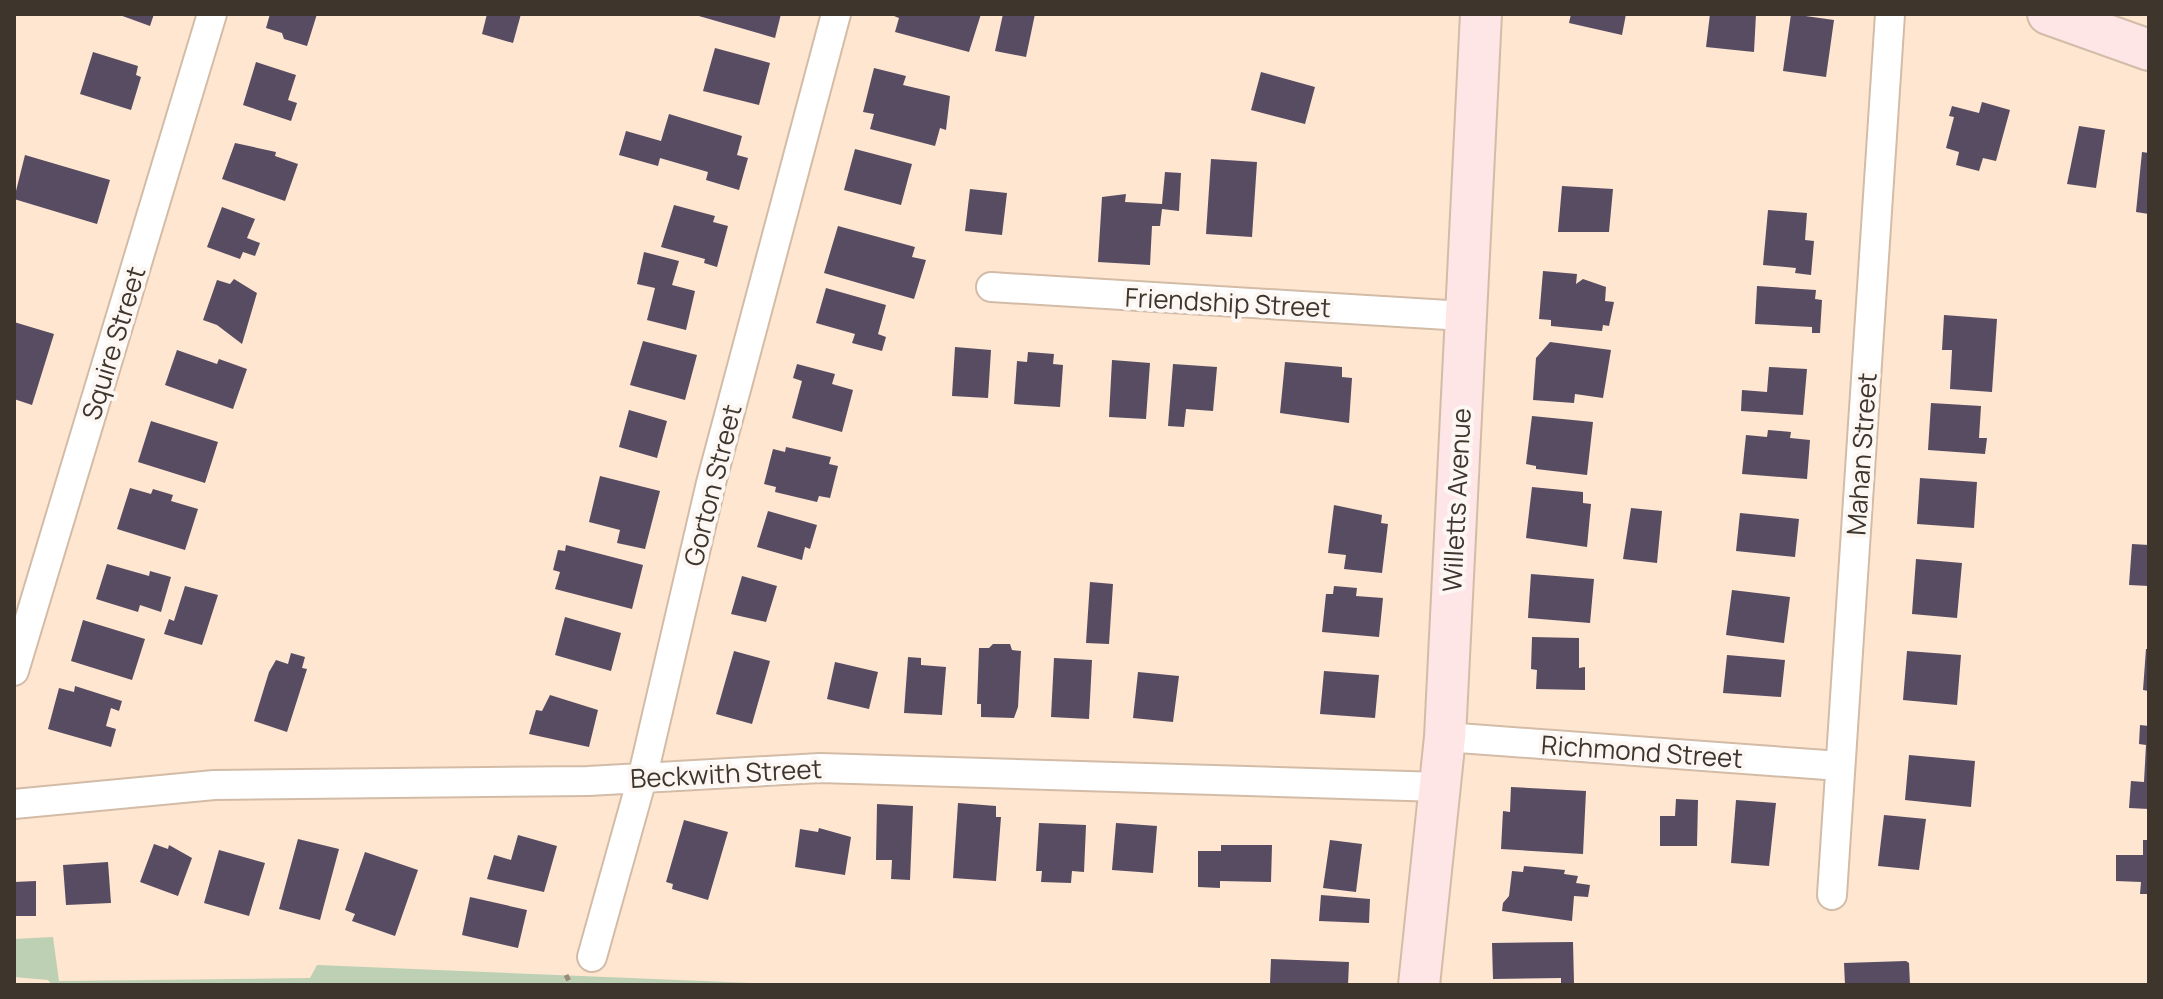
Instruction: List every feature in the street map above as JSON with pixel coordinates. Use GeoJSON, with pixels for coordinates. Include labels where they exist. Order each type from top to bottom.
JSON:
{"type":"FeatureCollection","features":[{"type":"Feature","properties":{"kind":"street","name":"Squire Street"},"geometry":{"type":"LineString","coordinates":[[14,671],[212,14]]}},
{"type":"Feature","properties":{"kind":"street","name":"Gorton Street"},"geometry":{"type":"LineString","coordinates":[[592,957],[643,775],[711,483],[836,14]]}},
{"type":"Feature","properties":{"kind":"street","name":"Willetts Avenue"},"geometry":{"type":"LineString","coordinates":[[1419,985],[1445,737],[1481,14]]}},
{"type":"Feature","properties":{"kind":"street","name":"Mahan Street"},"geometry":{"type":"LineString","coordinates":[[1832,895],[1890,14]]}},
{"type":"Feature","properties":{"kind":"street"},"geometry":{"type":"LineString","coordinates":[[2048,14],[2149,50]]}},
{"type":"Feature","properties":{"kind":"street","name":"Friendship Street"},"geometry":{"type":"LineString","coordinates":[[991,287],[1464,316]]}},
{"type":"Feature","properties":{"kind":"street","name":"Richmond Street"},"geometry":{"type":"LineString","coordinates":[[1445,737],[1840,766]]}},
{"type":"Feature","properties":{"kind":"street","name":"Beckwith Street"},"geometry":{"type":"LineString","coordinates":[[14,804],[214,785],[588,781],[643,775],[820,768],[1440,787]]}},
{"type":"Feature","properties":{"kind":"green space"},"geometry":{"type":"Polygon","coordinates":[[[53,937],[59,981],[310,978],[317,965],[802,985],[52,985],[48,980],[14,977],[14,939],[53,937]]]}},
{"type":"Feature","properties":{"kind":"building"},"geometry":{"type":"Polygon","coordinates":[[[117,14],[154,14],[150,26],[117,14]]]}},
{"type":"Feature","properties":{"kind":"building"},"geometry":{"type":"Polygon","coordinates":[[[270,14],[317,14],[307,46],[284,39],[282,33],[266,28],[270,14]]]}},
{"type":"Feature","properties":{"kind":"building"},"geometry":{"type":"Polygon","coordinates":[[[487,14],[521,14],[513,43],[482,34],[487,14]]]}},
{"type":"Feature","properties":{"kind":"building"},"geometry":{"type":"Polygon","coordinates":[[[692,14],[781,14],[775,38],[692,14]]]}},
{"type":"Feature","properties":{"kind":"building"},"geometry":{"type":"Polygon","coordinates":[[[889,14],[981,14],[969,52],[895,32],[899,18],[889,14]]]}},
{"type":"Feature","properties":{"kind":"building"},"geometry":{"type":"Polygon","coordinates":[[[1003,14],[1035,14],[1026,57],[995,51],[1003,14]]]}},
{"type":"Feature","properties":{"kind":"building"},"geometry":{"type":"Polygon","coordinates":[[[1571,14],[1626,14],[1622,35],[1569,23],[1571,14]]]}},
{"type":"Feature","properties":{"kind":"building"},"geometry":{"type":"Polygon","coordinates":[[[1710,14],[1756,14],[1754,52],[1706,47],[1710,14]]]}},
{"type":"Feature","properties":{"kind":"building"},"geometry":{"type":"Polygon","coordinates":[[[1791,14],[1834,20],[1826,77],[1783,71],[1791,14]]]}},
{"type":"Feature","properties":{"kind":"building"},"geometry":{"type":"Polygon","coordinates":[[[715,48],[770,63],[759,105],[703,91],[715,48]]]}},
{"type":"Feature","properties":{"kind":"building"},"geometry":{"type":"Polygon","coordinates":[[[93,52],[138,66],[136,75],[141,77],[131,110],[80,94],[93,52]]]}},
{"type":"Feature","properties":{"kind":"building"},"geometry":{"type":"Polygon","coordinates":[[[256,62],[296,75],[288,100],[297,103],[291,121],[243,105],[256,62]]]}},
{"type":"Feature","properties":{"kind":"building"},"geometry":{"type":"Polygon","coordinates":[[[874,68],[906,76],[903,85],[950,96],[946,130],[940,128],[935,146],[870,129],[874,114],[863,112],[874,68]]]}},
{"type":"Feature","properties":{"kind":"building"},"geometry":{"type":"Polygon","coordinates":[[[1261,72],[1315,87],[1305,124],[1251,110],[1261,72]]]}},
{"type":"Feature","properties":{"kind":"building"},"geometry":{"type":"Polygon","coordinates":[[[1982,102],[2010,110],[1996,161],[1983,158],[1979,171],[1956,165],[1959,152],[1946,148],[1954,117],[1949,116],[1952,106],[1979,113],[1982,102]]]}},
{"type":"Feature","properties":{"kind":"building"},"geometry":{"type":"Polygon","coordinates":[[[669,114],[742,136],[737,155],[748,158],[739,190],[706,180],[708,172],[660,158],[658,166],[619,155],[626,131],[661,141],[669,114]]]}},
{"type":"Feature","properties":{"kind":"building"},"geometry":{"type":"Polygon","coordinates":[[[2079,126],[2105,130],[2096,188],[2067,184],[2079,126]]]}},
{"type":"Feature","properties":{"kind":"building"},"geometry":{"type":"Polygon","coordinates":[[[235,143],[276,152],[275,156],[298,164],[285,201],[222,179],[235,143]]]}},
{"type":"Feature","properties":{"kind":"building"},"geometry":{"type":"Polygon","coordinates":[[[855,149],[912,164],[901,205],[844,190],[855,149]]]}},
{"type":"Feature","properties":{"kind":"building"},"geometry":{"type":"Polygon","coordinates":[[[2142,152],[2149,153],[2149,214],[2136,212],[2142,152]]]}},
{"type":"Feature","properties":{"kind":"building"},"geometry":{"type":"Polygon","coordinates":[[[25,155],[110,180],[97,224],[14,199],[25,155]]]}},
{"type":"Feature","properties":{"kind":"building"},"geometry":{"type":"Polygon","coordinates":[[[1211,159],[1257,162],[1252,237],[1206,234],[1211,159]]]}},
{"type":"Feature","properties":{"kind":"building"},"geometry":{"type":"Polygon","coordinates":[[[1165,172],[1181,173],[1179,211],[1162,209],[1160,226],[1152,226],[1150,265],[1098,262],[1102,197],[1126,194],[1125,202],[1162,204],[1165,172]]]}},
{"type":"Feature","properties":{"kind":"building"},"geometry":{"type":"Polygon","coordinates":[[[1562,186],[1613,189],[1609,232],[1558,232],[1562,186]]]}},
{"type":"Feature","properties":{"kind":"building"},"geometry":{"type":"Polygon","coordinates":[[[970,189],[1007,193],[1002,235],[965,231],[970,189]]]}},
{"type":"Feature","properties":{"kind":"building"},"geometry":{"type":"Polygon","coordinates":[[[674,205],[715,216],[713,222],[728,226],[717,267],[704,263],[705,259],[661,247],[674,205]]]}},
{"type":"Feature","properties":{"kind":"building"},"geometry":{"type":"Polygon","coordinates":[[[222,207],[255,219],[247,238],[260,243],[255,256],[243,252],[240,259],[207,247],[222,207]]]}},
{"type":"Feature","properties":{"kind":"building"},"geometry":{"type":"Polygon","coordinates":[[[1768,210],[1807,213],[1805,240],[1814,241],[1811,275],[1795,273],[1796,268],[1763,265],[1768,210]]]}},
{"type":"Feature","properties":{"kind":"building"},"geometry":{"type":"Polygon","coordinates":[[[838,226],[915,247],[912,257],[926,260],[914,299],[824,273],[838,226]]]}},
{"type":"Feature","properties":{"kind":"building"},"geometry":{"type":"Polygon","coordinates":[[[644,252],[679,261],[672,285],[695,291],[686,330],[647,320],[655,288],[637,284],[644,252]]]}},
{"type":"Feature","properties":{"kind":"building"},"geometry":{"type":"Polygon","coordinates":[[[1543,271],[1577,274],[1576,284],[1583,279],[1606,287],[1605,301],[1614,302],[1609,326],[1603,325],[1602,331],[1551,326],[1551,320],[1539,319],[1543,271]]]}},
{"type":"Feature","properties":{"kind":"building"},"geometry":{"type":"Polygon","coordinates":[[[234,279],[257,293],[242,344],[217,325],[203,320],[217,280],[230,284],[234,279]]]}},
{"type":"Feature","properties":{"kind":"building"},"geometry":{"type":"Polygon","coordinates":[[[1757,286],[1816,290],[1815,299],[1822,300],[1820,333],[1812,333],[1812,327],[1755,324],[1757,286]]]}},
{"type":"Feature","properties":{"kind":"building"},"geometry":{"type":"Polygon","coordinates":[[[826,288],[886,305],[878,334],[886,337],[882,351],[852,343],[855,334],[816,323],[826,288]]]}},
{"type":"Feature","properties":{"kind":"building"},"geometry":{"type":"Polygon","coordinates":[[[1944,315],[1997,319],[1992,392],[1950,389],[1952,350],[1942,350],[1944,315]]]}},
{"type":"Feature","properties":{"kind":"building"},"geometry":{"type":"Polygon","coordinates":[[[14,322],[54,334],[32,405],[14,399],[14,322]]]}},
{"type":"Feature","properties":{"kind":"building"},"geometry":{"type":"Polygon","coordinates":[[[643,341],[697,355],[685,400],[630,385],[643,341]]]}},
{"type":"Feature","properties":{"kind":"building"},"geometry":{"type":"Polygon","coordinates":[[[1550,342],[1611,350],[1603,398],[1575,394],[1574,403],[1533,400],[1536,358],[1550,342]]]}},
{"type":"Feature","properties":{"kind":"building"},"geometry":{"type":"Polygon","coordinates":[[[955,347],[991,350],[988,398],[952,396],[955,347]]]}},
{"type":"Feature","properties":{"kind":"building"},"geometry":{"type":"Polygon","coordinates":[[[177,350],[217,364],[219,359],[247,369],[233,409],[165,385],[177,350]]]}},
{"type":"Feature","properties":{"kind":"building"},"geometry":{"type":"Polygon","coordinates":[[[1028,352],[1054,354],[1053,364],[1063,365],[1060,407],[1014,404],[1017,361],[1027,362],[1028,352]]]}},
{"type":"Feature","properties":{"kind":"building"},"geometry":{"type":"Polygon","coordinates":[[[1112,360],[1150,363],[1146,419],[1109,417],[1112,360]]]}},
{"type":"Feature","properties":{"kind":"building"},"geometry":{"type":"Polygon","coordinates":[[[1285,362],[1342,367],[1342,377],[1352,378],[1349,423],[1280,413],[1285,362]]]}},
{"type":"Feature","properties":{"kind":"building"},"geometry":{"type":"Polygon","coordinates":[[[797,364],[835,374],[832,384],[853,390],[842,432],[792,418],[802,381],[793,378],[797,364]]]}},
{"type":"Feature","properties":{"kind":"building"},"geometry":{"type":"Polygon","coordinates":[[[1173,364],[1217,367],[1213,411],[1186,409],[1184,427],[1168,426],[1173,364]]]}},
{"type":"Feature","properties":{"kind":"building"},"geometry":{"type":"Polygon","coordinates":[[[1769,367],[1807,369],[1803,415],[1741,411],[1742,390],[1767,392],[1769,367]]]}},
{"type":"Feature","properties":{"kind":"building"},"geometry":{"type":"Polygon","coordinates":[[[1931,403],[1981,406],[1979,438],[1987,438],[1985,454],[1928,450],[1931,403]]]}},
{"type":"Feature","properties":{"kind":"building"},"geometry":{"type":"Polygon","coordinates":[[[629,410],[667,421],[657,458],[619,447],[629,410]]]}},
{"type":"Feature","properties":{"kind":"building"},"geometry":{"type":"Polygon","coordinates":[[[1532,416],[1593,422],[1587,475],[1536,469],[1536,466],[1526,464],[1532,416]]]}},
{"type":"Feature","properties":{"kind":"building"},"geometry":{"type":"Polygon","coordinates":[[[151,421],[218,442],[205,483],[138,462],[151,421]]]}},
{"type":"Feature","properties":{"kind":"building"},"geometry":{"type":"Polygon","coordinates":[[[1768,430],[1791,432],[1790,438],[1810,440],[1807,479],[1742,474],[1746,435],[1767,437],[1768,430]]]}},
{"type":"Feature","properties":{"kind":"building"},"geometry":{"type":"Polygon","coordinates":[[[786,447],[831,457],[829,464],[838,466],[830,498],[819,496],[817,502],[775,492],[776,487],[764,484],[773,449],[785,452],[786,447]]]}},
{"type":"Feature","properties":{"kind":"building"},"geometry":{"type":"Polygon","coordinates":[[[600,476],[660,491],[645,549],[617,543],[620,530],[589,522],[600,476]]]}},
{"type":"Feature","properties":{"kind":"building"},"geometry":{"type":"Polygon","coordinates":[[[1920,478],[1977,482],[1974,528],[1917,524],[1920,478]]]}},
{"type":"Feature","properties":{"kind":"building"},"geometry":{"type":"Polygon","coordinates":[[[1532,487],[1583,492],[1583,503],[1591,504],[1587,547],[1526,538],[1532,487]]]}},
{"type":"Feature","properties":{"kind":"building"},"geometry":{"type":"Polygon","coordinates":[[[130,488],[151,494],[153,489],[173,495],[171,501],[198,509],[185,550],[117,529],[130,488]]]}},
{"type":"Feature","properties":{"kind":"building"},"geometry":{"type":"Polygon","coordinates":[[[1334,505],[1382,515],[1381,523],[1388,524],[1382,573],[1344,569],[1346,555],[1328,553],[1334,505]]]}},
{"type":"Feature","properties":{"kind":"building"},"geometry":{"type":"Polygon","coordinates":[[[1631,508],[1662,511],[1657,563],[1623,559],[1631,508]]]}},
{"type":"Feature","properties":{"kind":"building"},"geometry":{"type":"Polygon","coordinates":[[[768,511],[817,525],[810,549],[805,547],[802,560],[757,547],[768,511]]]}},
{"type":"Feature","properties":{"kind":"building"},"geometry":{"type":"Polygon","coordinates":[[[1740,513],[1799,519],[1795,557],[1736,551],[1740,513]]]}},
{"type":"Feature","properties":{"kind":"building"},"geometry":{"type":"Polygon","coordinates":[[[2132,544],[2149,545],[2149,586],[2129,585],[2132,544]]]}},
{"type":"Feature","properties":{"kind":"building"},"geometry":{"type":"Polygon","coordinates":[[[566,545],[643,565],[632,609],[555,589],[560,572],[553,570],[558,550],[565,551],[566,545]]]}},
{"type":"Feature","properties":{"kind":"building"},"geometry":{"type":"Polygon","coordinates":[[[1916,559],[1962,563],[1957,618],[1912,614],[1916,559]]]}},
{"type":"Feature","properties":{"kind":"building"},"geometry":{"type":"Polygon","coordinates":[[[107,564],[149,576],[150,571],[171,577],[161,612],[140,605],[138,612],[96,599],[107,564]]]}},
{"type":"Feature","properties":{"kind":"building"},"geometry":{"type":"Polygon","coordinates":[[[1531,574],[1594,579],[1590,623],[1528,618],[1531,574]]]}},
{"type":"Feature","properties":{"kind":"building"},"geometry":{"type":"Polygon","coordinates":[[[742,576],[777,586],[766,622],[731,614],[742,576]]]}},
{"type":"Feature","properties":{"kind":"building"},"geometry":{"type":"Polygon","coordinates":[[[1090,582],[1113,584],[1109,644],[1086,643],[1090,582]]]}},
{"type":"Feature","properties":{"kind":"building"},"geometry":{"type":"Polygon","coordinates":[[[185,586],[218,595],[202,645],[164,634],[169,619],[174,621],[185,586]]]}},
{"type":"Feature","properties":{"kind":"building"},"geometry":{"type":"Polygon","coordinates":[[[1334,586],[1357,588],[1356,596],[1383,598],[1379,637],[1322,632],[1326,594],[1333,594],[1334,586]]]}},
{"type":"Feature","properties":{"kind":"building"},"geometry":{"type":"Polygon","coordinates":[[[1732,590],[1790,597],[1784,643],[1726,635],[1732,590]]]}},
{"type":"Feature","properties":{"kind":"building"},"geometry":{"type":"Polygon","coordinates":[[[565,617],[621,633],[611,671],[555,655],[565,617]]]}},
{"type":"Feature","properties":{"kind":"building"},"geometry":{"type":"Polygon","coordinates":[[[83,620],[145,639],[132,680],[71,661],[83,620]]]}},
{"type":"Feature","properties":{"kind":"building"},"geometry":{"type":"Polygon","coordinates":[[[1532,637],[1579,638],[1579,668],[1585,667],[1585,690],[1536,689],[1537,670],[1531,669],[1532,637]]]}},
{"type":"Feature","properties":{"kind":"building"},"geometry":{"type":"Polygon","coordinates":[[[993,644],[1010,644],[1012,650],[1021,651],[1018,707],[1014,718],[981,717],[981,704],[977,704],[979,648],[989,648],[993,644]]]}},
{"type":"Feature","properties":{"kind":"building"},"geometry":{"type":"Polygon","coordinates":[[[2146,649],[2149,649],[2149,691],[2143,690],[2146,649]]]}},
{"type":"Feature","properties":{"kind":"building"},"geometry":{"type":"Polygon","coordinates":[[[734,651],[770,661],[752,724],[716,714],[734,651]]]}},
{"type":"Feature","properties":{"kind":"building"},"geometry":{"type":"Polygon","coordinates":[[[1907,651],[1961,655],[1957,705],[1903,700],[1907,651]]]}},
{"type":"Feature","properties":{"kind":"building"},"geometry":{"type":"Polygon","coordinates":[[[291,653],[305,657],[302,668],[307,669],[287,732],[254,721],[269,672],[276,660],[288,664],[291,653]]]}},
{"type":"Feature","properties":{"kind":"building"},"geometry":{"type":"Polygon","coordinates":[[[1727,655],[1785,660],[1781,697],[1723,693],[1727,655]]]}},
{"type":"Feature","properties":{"kind":"building"},"geometry":{"type":"Polygon","coordinates":[[[908,657],[921,658],[921,665],[946,667],[942,715],[904,713],[908,657]]]}},
{"type":"Feature","properties":{"kind":"building"},"geometry":{"type":"Polygon","coordinates":[[[1054,658],[1092,660],[1089,719],[1051,717],[1054,658]]]}},
{"type":"Feature","properties":{"kind":"building"},"geometry":{"type":"Polygon","coordinates":[[[835,662],[878,672],[869,709],[827,699],[835,662]]]}},
{"type":"Feature","properties":{"kind":"building"},"geometry":{"type":"Polygon","coordinates":[[[1324,671],[1379,675],[1375,718],[1320,714],[1324,671]]]}},
{"type":"Feature","properties":{"kind":"building"},"geometry":{"type":"Polygon","coordinates":[[[1138,672],[1179,676],[1173,722],[1133,718],[1138,672]]]}},
{"type":"Feature","properties":{"kind":"building"},"geometry":{"type":"Polygon","coordinates":[[[75,686],[122,701],[119,711],[111,708],[106,726],[116,729],[111,747],[48,729],[59,688],[74,692],[75,686]]]}},
{"type":"Feature","properties":{"kind":"building"},"geometry":{"type":"Polygon","coordinates":[[[550,695],[598,710],[589,747],[529,734],[536,710],[542,711],[550,695]]]}},
{"type":"Feature","properties":{"kind":"building"},"geometry":{"type":"Polygon","coordinates":[[[2140,725],[2149,726],[2149,809],[2129,808],[2131,781],[2144,782],[2146,745],[2139,744],[2140,725]]]}},
{"type":"Feature","properties":{"kind":"building"},"geometry":{"type":"Polygon","coordinates":[[[1909,755],[1975,761],[1971,807],[1905,800],[1909,755]]]}},
{"type":"Feature","properties":{"kind":"building"},"geometry":{"type":"Polygon","coordinates":[[[1511,787],[1586,791],[1583,854],[1501,849],[1503,811],[1510,812],[1511,787]]]}},
{"type":"Feature","properties":{"kind":"building"},"geometry":{"type":"Polygon","coordinates":[[[1676,799],[1698,800],[1697,846],[1660,846],[1660,816],[1675,816],[1676,799]]]}},
{"type":"Feature","properties":{"kind":"building"},"geometry":{"type":"Polygon","coordinates":[[[1736,800],[1776,803],[1769,866],[1731,863],[1736,800]]]}},
{"type":"Feature","properties":{"kind":"building"},"geometry":{"type":"Polygon","coordinates":[[[958,803],[996,806],[996,817],[1001,817],[996,881],[953,878],[958,803]]]}},
{"type":"Feature","properties":{"kind":"building"},"geometry":{"type":"Polygon","coordinates":[[[877,804],[913,806],[910,880],[891,879],[892,860],[876,860],[877,804]]]}},
{"type":"Feature","properties":{"kind":"building"},"geometry":{"type":"Polygon","coordinates":[[[1884,815],[1926,819],[1919,870],[1878,866],[1884,815]]]}},
{"type":"Feature","properties":{"kind":"building"},"geometry":{"type":"Polygon","coordinates":[[[684,820],[728,832],[708,900],[672,889],[673,884],[666,882],[684,820]]]}},
{"type":"Feature","properties":{"kind":"building"},"geometry":{"type":"Polygon","coordinates":[[[1039,823],[1086,825],[1084,872],[1072,871],[1071,883],[1041,882],[1042,871],[1036,871],[1039,823]]]}},
{"type":"Feature","properties":{"kind":"building"},"geometry":{"type":"Polygon","coordinates":[[[1116,823],[1157,826],[1153,873],[1112,870],[1116,823]]]}},
{"type":"Feature","properties":{"kind":"building"},"geometry":{"type":"Polygon","coordinates":[[[819,828],[851,837],[845,875],[795,867],[800,829],[818,832],[819,828]]]}},
{"type":"Feature","properties":{"kind":"building"},"geometry":{"type":"Polygon","coordinates":[[[518,835],[557,846],[544,892],[487,879],[494,855],[511,860],[518,835]]]}},
{"type":"Feature","properties":{"kind":"building"},"geometry":{"type":"Polygon","coordinates":[[[298,839],[339,849],[320,920],[279,909],[298,839]]]}},
{"type":"Feature","properties":{"kind":"building"},"geometry":{"type":"Polygon","coordinates":[[[1330,840],[1362,844],[1356,892],[1323,888],[1330,840]]]}},
{"type":"Feature","properties":{"kind":"building"},"geometry":{"type":"Polygon","coordinates":[[[2143,840],[2149,840],[2149,894],[2140,894],[2141,882],[2116,881],[2116,855],[2143,855],[2143,840]]]}},
{"type":"Feature","properties":{"kind":"building"},"geometry":{"type":"Polygon","coordinates":[[[154,844],[168,849],[169,845],[192,858],[178,896],[140,882],[154,844]]]}},
{"type":"Feature","properties":{"kind":"building"},"geometry":{"type":"Polygon","coordinates":[[[1221,845],[1272,845],[1271,882],[1220,881],[1220,888],[1198,887],[1198,851],[1221,851],[1221,845]]]}},
{"type":"Feature","properties":{"kind":"building"},"geometry":{"type":"Polygon","coordinates":[[[219,850],[265,863],[249,916],[204,903],[219,850]]]}},
{"type":"Feature","properties":{"kind":"building"},"geometry":{"type":"Polygon","coordinates":[[[365,852],[418,870],[395,936],[352,921],[355,914],[345,910],[365,852]]]}},
{"type":"Feature","properties":{"kind":"building"},"geometry":{"type":"Polygon","coordinates":[[[108,862],[111,903],[66,905],[63,865],[108,862]]]}},
{"type":"Feature","properties":{"kind":"building"},"geometry":{"type":"Polygon","coordinates":[[[1524,866],[1565,870],[1564,874],[1578,876],[1576,883],[1590,885],[1588,897],[1574,896],[1572,921],[1502,911],[1503,903],[1509,896],[1512,871],[1523,872],[1524,866]]]}},
{"type":"Feature","properties":{"kind":"building"},"geometry":{"type":"Polygon","coordinates":[[[36,881],[36,916],[14,916],[14,882],[36,881]]]}},
{"type":"Feature","properties":{"kind":"building"},"geometry":{"type":"Polygon","coordinates":[[[1321,895],[1370,899],[1369,923],[1319,921],[1321,895]]]}},
{"type":"Feature","properties":{"kind":"building"},"geometry":{"type":"Polygon","coordinates":[[[470,897],[527,910],[518,948],[462,935],[470,897]]]}},
{"type":"Feature","properties":{"kind":"building"},"geometry":{"type":"Polygon","coordinates":[[[1573,942],[1574,983],[1561,983],[1561,978],[1493,979],[1492,943],[1573,942]]]}},
{"type":"Feature","properties":{"kind":"building"},"geometry":{"type":"Polygon","coordinates":[[[1271,959],[1349,962],[1348,985],[1270,983],[1271,959]]]}},
{"type":"Feature","properties":{"kind":"building"},"geometry":{"type":"Polygon","coordinates":[[[1844,963],[1909,963],[1910,985],[1845,985],[1844,963]]]}}]}
